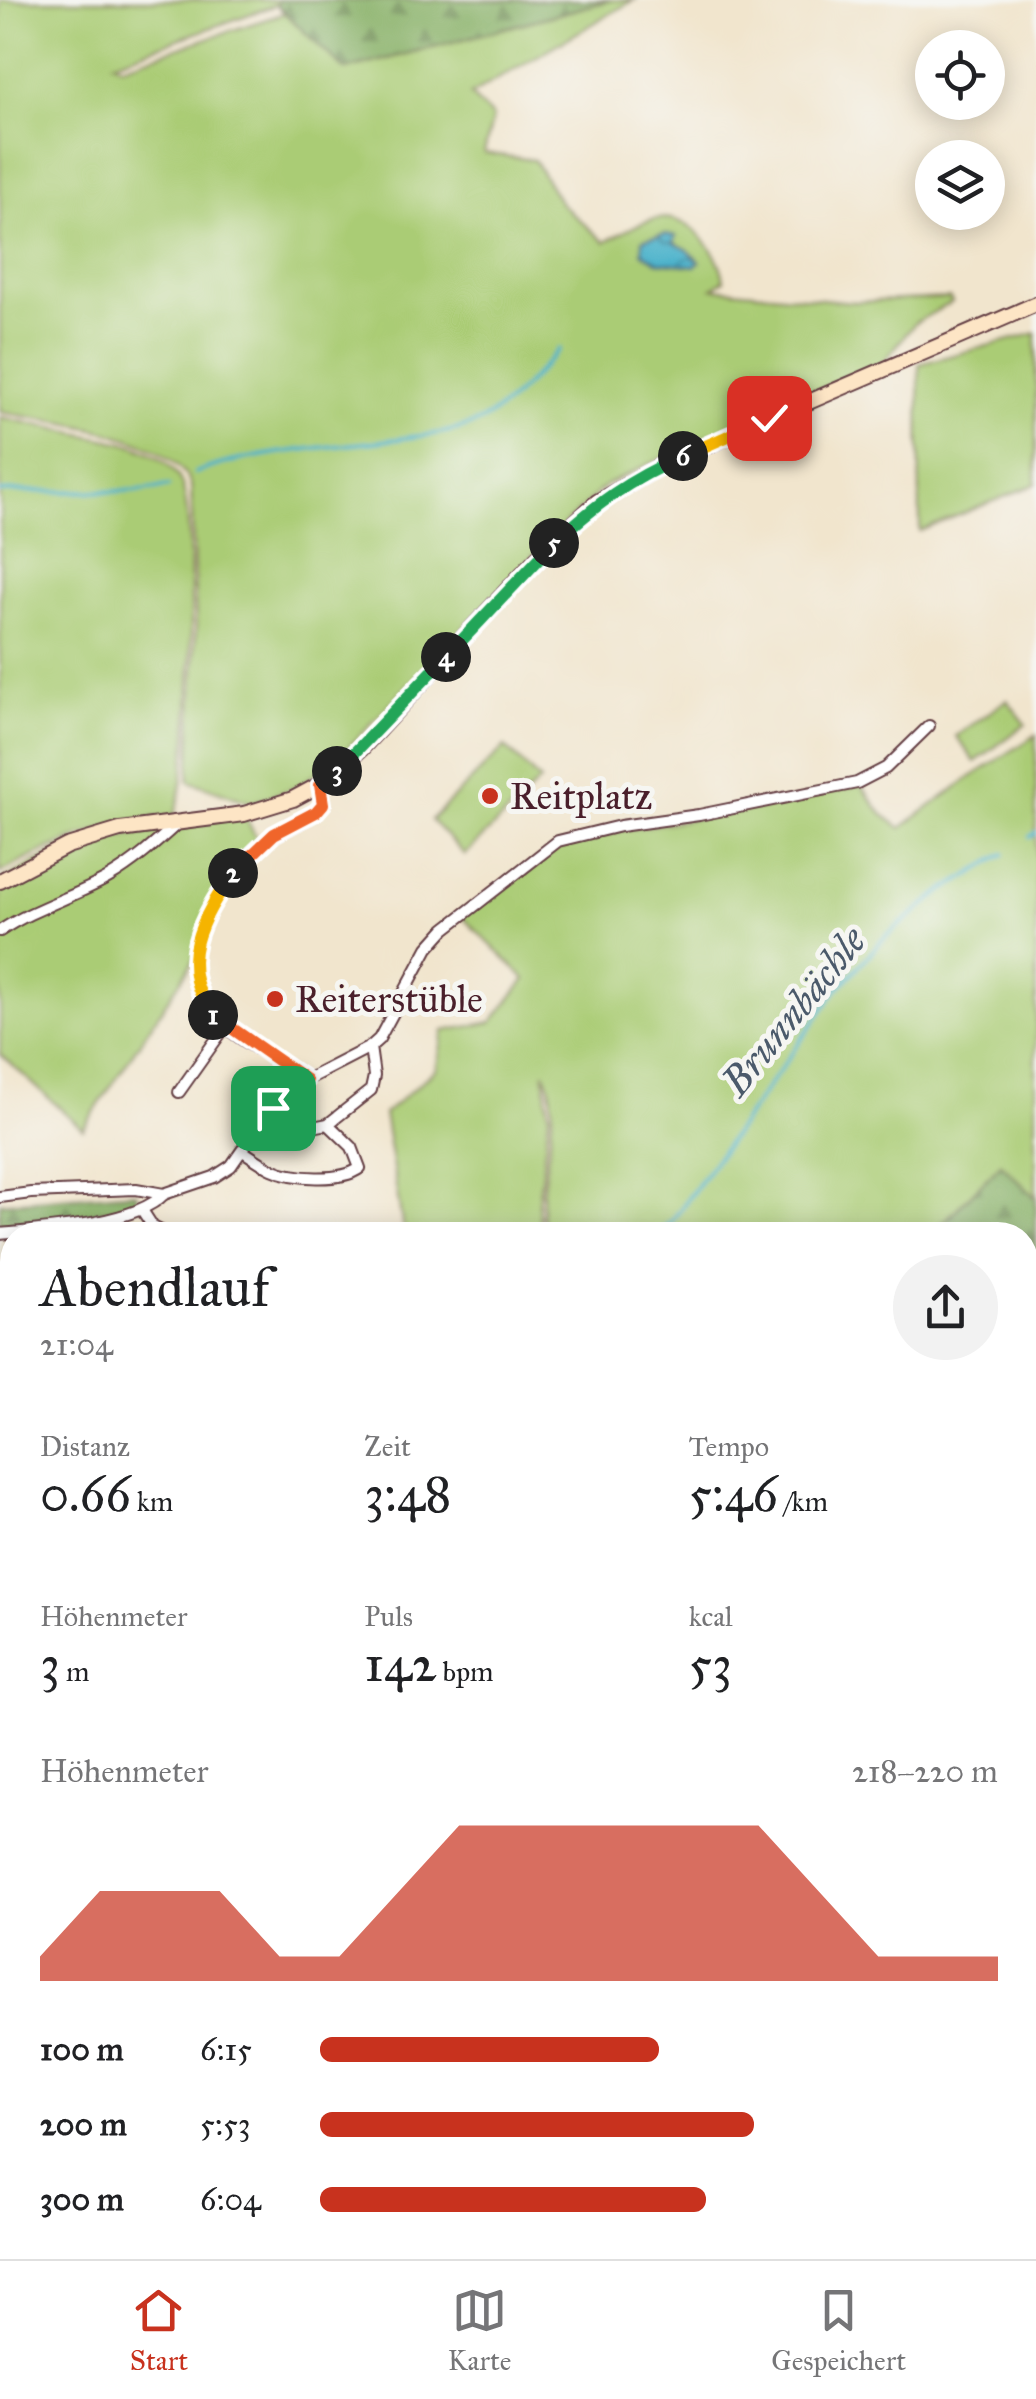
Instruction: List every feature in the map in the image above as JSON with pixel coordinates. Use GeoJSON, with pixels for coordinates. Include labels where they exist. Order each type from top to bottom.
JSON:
{"type":"FeatureCollection","features":[{"type":"Feature","properties":{"kind":"main road"},"geometry":{"type":"LineString","coordinates":[[0,882],[67,846],[120,830],[244,814],[293,799],[320,785],[361,749],[536,559],[597,502],[660,466],[1036,304]]}},
{"type":"Feature","properties":{"kind":"street"},"geometry":{"type":"LineString","coordinates":[[86,1222],[142,1210],[164,1194],[214,1177],[231,1166],[263,1120],[306,1080],[370,1047],[385,1030],[428,948],[445,930],[558,841],[856,783],[886,768],[929,726]]}},
{"type":"Feature","properties":{"kind":"street"},"geometry":{"type":"LineString","coordinates":[[306,1080],[214,1018],[198,992],[194,960],[202,923],[238,866],[274,834],[316,812],[323,804],[320,785]]}},
{"type":"Feature","properties":{"kind":"street"},"geometry":{"type":"LineString","coordinates":[[0,931],[29,912],[104,880],[137,860],[180,821]]}},
{"type":"Feature","properties":{"kind":"street"},"geometry":{"type":"LineString","coordinates":[[180,1092],[225,1026]]}},
{"type":"Feature","properties":{"kind":"street"},"geometry":{"type":"LineString","coordinates":[[263,1120],[292,1132],[328,1124],[371,1090],[374,1076],[370,1047]]}},
{"type":"Feature","properties":{"kind":"street"},"geometry":{"type":"LineString","coordinates":[[243,1151],[288,1174],[349,1176],[360,1168],[356,1155],[328,1124]]}},
{"type":"Feature","properties":{"kind":"street"},"geometry":{"type":"LineString","coordinates":[[0,1197],[136,1188],[164,1194]]}},
{"type":"Feature","properties":{"kind":"street"},"geometry":{"type":"LineString","coordinates":[[142,1210],[150,1222]]}},
{"type":"Feature","properties":{"kind":"green space"},"geometry":{"type":"Polygon","coordinates":[[[0,0],[279,0],[276,5],[113,62],[122,66],[285,13],[346,70],[611,0],[634,0],[470,95],[493,117],[484,153],[534,160],[560,203],[605,242],[656,219],[679,221],[691,228],[711,249],[721,268],[724,280],[713,288],[852,302],[950,298],[952,302],[915,323],[882,364],[731,425],[606,485],[345,751],[297,787],[251,803],[189,781],[196,625],[191,486],[180,468],[161,453],[108,432],[0,412],[0,0]]]}},
{"type":"Feature","properties":{"kind":"green space"},"geometry":{"type":"Polygon","coordinates":[[[279,0],[611,0],[345,70],[276,5],[279,0]]]}},
{"type":"Feature","properties":{"kind":"green space"},"geometry":{"type":"Polygon","coordinates":[[[1036,333],[1036,484],[920,531],[919,364],[1036,333]]]}},
{"type":"Feature","properties":{"kind":"green space"},"geometry":{"type":"Polygon","coordinates":[[[0,417],[133,445],[154,455],[177,475],[186,505],[191,651],[185,757],[173,816],[127,823],[84,836],[0,873],[0,417]]]}},
{"type":"Feature","properties":{"kind":"green space"},"geometry":{"type":"Polygon","coordinates":[[[1007,700],[1026,724],[975,762],[956,736],[1007,700]]]}},
{"type":"Feature","properties":{"kind":"green space"},"geometry":{"type":"Polygon","coordinates":[[[1036,735],[1036,1198],[1001,1164],[944,1222],[544,1222],[543,1188],[552,1118],[550,1085],[544,1071],[549,1116],[538,1202],[540,1222],[402,1222],[384,1114],[436,1069],[444,1031],[492,1022],[526,979],[461,916],[558,846],[621,830],[754,809],[861,785],[882,814],[901,828],[1036,735]]]}},
{"type":"Feature","properties":{"kind":"green space","name":"Reitplatz"},"geometry":{"type":"Polygon","coordinates":[[[505,747],[540,781],[465,855],[431,820],[505,747]]]}},
{"type":"Feature","properties":{"kind":"green space"},"geometry":{"type":"Polygon","coordinates":[[[244,814],[260,845],[211,905],[194,960],[83,1129],[0,1054],[0,881],[67,846],[244,814]]]}},
{"type":"Feature","properties":{"kind":"green space"},"geometry":{"type":"Polygon","coordinates":[[[1001,1164],[1036,1198],[1036,1222],[944,1222],[1001,1164]]]}},
{"type":"Feature","properties":{"kind":"green space"},"geometry":{"type":"Polygon","coordinates":[[[136,1192],[139,1205],[61,1219],[0,1222],[0,1203],[136,1192]]]}},
{"type":"Feature","properties":{"kind":"water"},"geometry":{"type":"Polygon","coordinates":[[[676,236],[674,243],[700,262],[695,266],[657,262],[642,252],[643,239],[676,236]]]}},
{"type":"Feature","properties":{"kind":"waterway"},"geometry":{"type":"LineString","coordinates":[[195,473],[267,455],[430,435],[470,425],[513,398],[559,349]]}},
{"type":"Feature","properties":{"kind":"waterway"},"geometry":{"type":"LineString","coordinates":[[0,492],[106,492],[169,486]]}},
{"type":"Feature","properties":{"kind":"waterway","name":"Brunnbächle"},"geometry":{"type":"LineString","coordinates":[[1030,837],[1036,833]]}},
{"type":"Feature","properties":{"kind":"waterway","name":"Brunnbächle"},"geometry":{"type":"LineString","coordinates":[[671,1222],[836,991],[886,936],[941,892],[1004,854]]}},
{"type":"Feature","properties":{"kind":"place","name":"Reitplatz"},"geometry":{"type":"Point","coordinates":[490,796]}},
{"type":"Feature","properties":{"kind":"place","name":"Reiterstüble"},"geometry":{"type":"Point","coordinates":[275,999]}},
{"type":"Feature","properties":{"kind":"route"},"geometry":{"type":"LineString","coordinates":[[273,1108],[306,1080],[214,1018],[198,992],[195,976],[196,939],[202,923],[238,866],[274,834],[316,812],[323,804],[320,785],[361,749],[536,559],[597,502],[660,466],[769,418]]}}]}
